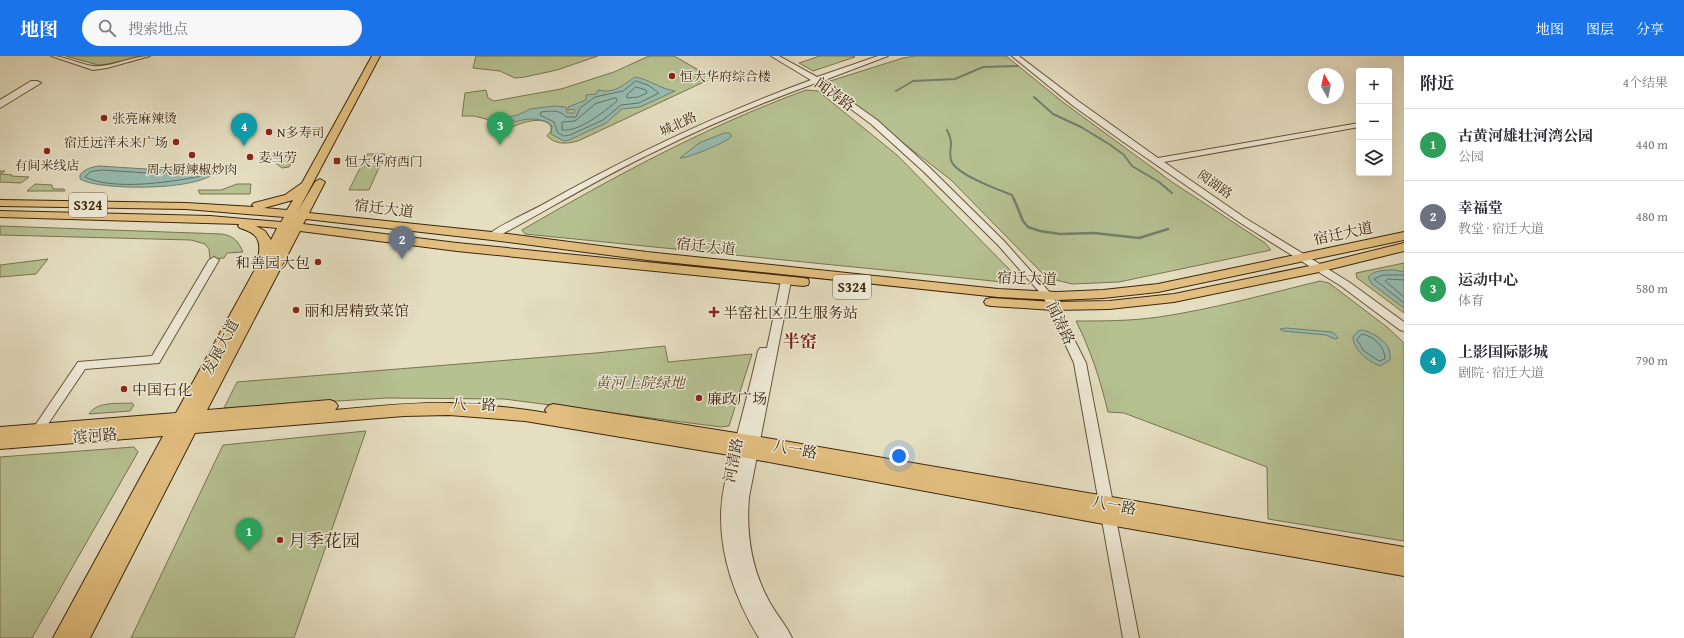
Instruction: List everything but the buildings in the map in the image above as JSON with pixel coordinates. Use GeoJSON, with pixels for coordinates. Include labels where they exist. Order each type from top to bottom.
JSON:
{"type":"FeatureCollection","features":[{"type":"Feature","properties":{"kind":"main road","name":"发展大道"},"geometry":{"type":"LineString","coordinates":[[297,214],[320,163],[376,56]]}},
{"type":"Feature","properties":{"kind":"main road","name":"发展大道"},"geometry":{"type":"LineString","coordinates":[[80,638],[253,286],[290,227],[386,56]]}},
{"type":"Feature","properties":{"kind":"main road"},"geometry":{"type":"LineString","coordinates":[[176,206],[254,206],[284,201],[302,188],[320,163]]}},
{"type":"Feature","properties":{"kind":"main road","name":"宿迁大道"},"geometry":{"type":"LineString","coordinates":[[0,203],[176,206],[297,214],[492,236],[647,256],[1050,300],[1109,305],[1174,298],[1319,268],[1404,247]]}},
{"type":"Feature","properties":{"kind":"main road"},"geometry":{"type":"LineString","coordinates":[[210,219],[232,218],[239,216],[240,213],[224,208]]}},
{"type":"Feature","properties":{"kind":"main road","name":"宿迁大道"},"geometry":{"type":"LineString","coordinates":[[0,214],[210,219],[255,222],[457,247],[1003,303],[1050,300],[1158,288],[1404,236]]}},
{"type":"Feature","properties":{"kind":"main road"},"geometry":{"type":"LineString","coordinates":[[158,218],[226,223],[256,229],[263,236],[266,243],[266,251],[253,286]]}},
{"type":"Feature","properties":{"kind":"main road","name":"发展大道"},"geometry":{"type":"LineString","coordinates":[[63,638],[264,286],[290,227]]}},
{"type":"Feature","properties":{"kind":"main road","name":"八一路"},"geometry":{"type":"LineString","coordinates":[[186,423],[404,410],[449,409],[525,415],[746,446],[1108,511],[1404,568]]}},
{"type":"Feature","properties":{"kind":"main road","name":"滨河路"},"geometry":{"type":"LineString","coordinates":[[0,433],[186,423]]}},
{"type":"Feature","properties":{"kind":"main road","name":"滨河路"},"geometry":{"type":"LineString","coordinates":[[0,443],[186,423]]}},
{"type":"Feature","properties":{"kind":"main road","name":"八一路"},"geometry":{"type":"LineString","coordinates":[[1108,511],[1404,555]]}},
{"type":"Feature","properties":{"kind":"street"},"geometry":{"type":"LineString","coordinates":[[54,56],[92,68],[107,66],[147,56]]}},
{"type":"Feature","properties":{"kind":"street","name":"闻涛路"},"geometry":{"type":"LineString","coordinates":[[774,56],[815,79],[874,122],[926,169],[1001,243],[1050,300],[1080,363],[1131,638]]}},
{"type":"Feature","properties":{"kind":"street","name":"城北路"},"geometry":{"type":"LineString","coordinates":[[492,236],[619,166],[675,138],[815,79],[885,56]]}},
{"type":"Feature","properties":{"kind":"street","name":"阅湖路"},"geometry":{"type":"LineString","coordinates":[[1015,56],[1075,103],[1157,161],[1242,220],[1345,284],[1404,327]]}},
{"type":"Feature","properties":{"kind":"street"},"geometry":{"type":"LineString","coordinates":[[1157,161],[1356,126]]}},
{"type":"Feature","properties":{"kind":"street"},"geometry":{"type":"LineString","coordinates":[[38,430],[82,365],[155,360],[214,260]]}},
{"type":"Feature","properties":{"kind":"street","name":"河清路"},"geometry":{"type":"LineString","coordinates":[[768,638],[747,601],[740,582],[730,542],[729,502],[746,446],[783,280]]}},
{"type":"Feature","properties":{"kind":"street","name":"河清路"},"geometry":{"type":"LineString","coordinates":[[746,446],[740,506],[743,552],[756,592],[768,615],[784,638]]}},
{"type":"Feature","properties":{"kind":"green space"},"geometry":{"type":"Polygon","coordinates":[[[66,56],[140,56],[109,64],[98,65],[66,56]]]}},
{"type":"Feature","properties":{"kind":"green space"},"geometry":{"type":"Polygon","coordinates":[[[476,56],[598,56],[557,70],[515,78],[500,71],[473,68],[476,56]]]}},
{"type":"Feature","properties":{"kind":"green space"},"geometry":{"type":"Polygon","coordinates":[[[649,56],[674,56],[711,77],[708,80],[578,141],[569,143],[561,143],[550,139],[547,136],[551,131],[551,127],[548,123],[543,121],[530,121],[507,130],[486,119],[474,116],[462,116],[465,93],[486,90],[488,98],[494,101],[561,89],[614,72],[649,56]]]}},
{"type":"Feature","properties":{"kind":"green space"},"geometry":{"type":"Polygon","coordinates":[[[820,56],[855,57],[813,71],[799,63],[820,56]]]}},
{"type":"Feature","properties":{"kind":"green space"},"geometry":{"type":"Polygon","coordinates":[[[915,56],[1006,56],[1064,103],[1172,182],[1265,243],[1271,250],[1119,282],[1072,284],[1056,280],[1043,274],[951,180],[831,87],[827,82],[903,58],[915,56]]]}},
{"type":"Feature","properties":{"kind":"green space"},"geometry":{"type":"Polygon","coordinates":[[[806,90],[818,91],[897,155],[1012,272],[1010,280],[1003,282],[525,234],[522,230],[626,172],[696,136],[769,104],[806,90]]]}},
{"type":"Feature","properties":{"kind":"green space"},"geometry":{"type":"Polygon","coordinates":[[[273,153],[288,153],[294,159],[289,167],[282,168],[269,158],[273,153]]]}},
{"type":"Feature","properties":{"kind":"green space"},"geometry":{"type":"Polygon","coordinates":[[[367,154],[385,154],[369,190],[349,190],[367,154]]]}},
{"type":"Feature","properties":{"kind":"green space"},"geometry":{"type":"Polygon","coordinates":[[[0,171],[5,171],[1,174],[29,177],[21,183],[0,182],[0,171]]]}},
{"type":"Feature","properties":{"kind":"green space"},"geometry":{"type":"Polygon","coordinates":[[[35,184],[52,185],[53,189],[64,189],[65,191],[27,191],[35,184]]]}},
{"type":"Feature","properties":{"kind":"green space"},"geometry":{"type":"Polygon","coordinates":[[[237,184],[251,184],[250,194],[200,194],[198,190],[221,190],[237,184]]]}},
{"type":"Feature","properties":{"kind":"green space"},"geometry":{"type":"Polygon","coordinates":[[[0,226],[222,234],[230,236],[235,240],[243,252],[227,253],[224,258],[210,259],[209,249],[205,244],[191,240],[0,235],[0,226]]]}},
{"type":"Feature","properties":{"kind":"green space"},"geometry":{"type":"Polygon","coordinates":[[[48,259],[36,274],[0,277],[0,265],[48,259]]]}},
{"type":"Feature","properties":{"kind":"green space"},"geometry":{"type":"Polygon","coordinates":[[[1404,263],[1404,313],[1357,278],[1356,273],[1404,263]]]}},
{"type":"Feature","properties":{"kind":"green space"},"geometry":{"type":"Polygon","coordinates":[[[1320,281],[1329,283],[1387,327],[1404,343],[1404,541],[1268,519],[1267,467],[1124,413],[1108,412],[1095,365],[1076,321],[1138,319],[1179,314],[1240,301],[1320,281]]]}},
{"type":"Feature","properties":{"kind":"green space","name":"黄河上院绿地"},"geometry":{"type":"Polygon","coordinates":[[[665,346],[668,362],[752,354],[729,426],[721,427],[504,399],[387,398],[224,408],[237,382],[665,346]]]}},
{"type":"Feature","properties":{"kind":"green space"},"geometry":{"type":"Polygon","coordinates":[[[132,403],[134,405],[130,411],[89,414],[97,407],[102,405],[132,403]]]}},
{"type":"Feature","properties":{"kind":"green space"},"geometry":{"type":"Polygon","coordinates":[[[366,431],[294,638],[131,638],[223,445],[366,431]]]}},
{"type":"Feature","properties":{"kind":"green space"},"geometry":{"type":"Polygon","coordinates":[[[134,447],[138,452],[32,638],[0,638],[0,457],[134,447]]]}},
{"type":"Feature","properties":{"kind":"water"},"geometry":{"type":"Polygon","coordinates":[[[635,77],[675,91],[640,107],[622,109],[606,123],[564,141],[551,134],[552,126],[549,123],[535,119],[515,122],[508,117],[518,115],[530,109],[554,106],[566,107],[567,113],[574,113],[574,109],[568,110],[568,107],[586,100],[586,95],[596,94],[598,90],[614,90],[623,86],[635,77]]]}},
{"type":"Feature","properties":{"kind":"water"},"geometry":{"type":"Polygon","coordinates":[[[724,133],[729,133],[732,136],[707,150],[680,158],[699,143],[724,133]]]}},
{"type":"Feature","properties":{"kind":"water"},"geometry":{"type":"Polygon","coordinates":[[[99,166],[147,169],[213,168],[216,171],[207,178],[192,182],[150,187],[107,186],[80,179],[80,175],[84,171],[99,166]]]}},
{"type":"Feature","properties":{"kind":"water"},"geometry":{"type":"Polygon","coordinates":[[[1384,270],[1404,272],[1404,308],[1372,284],[1368,277],[1384,270]]]}},
{"type":"Feature","properties":{"kind":"water"},"geometry":{"type":"Polygon","coordinates":[[[1286,328],[1332,332],[1338,338],[1335,339],[1326,335],[1283,331],[1280,329],[1286,328]]]}},
{"type":"Feature","properties":{"kind":"water"},"geometry":{"type":"Polygon","coordinates":[[[1361,330],[1372,334],[1386,344],[1389,350],[1390,360],[1380,366],[1362,355],[1356,347],[1353,337],[1358,331],[1361,330]]]}},
{"type":"Feature","properties":{"kind":"waterway"},"geometry":{"type":"LineString","coordinates":[[896,91],[913,81],[955,79],[983,67],[1018,66]]}},
{"type":"Feature","properties":{"kind":"waterway"},"geometry":{"type":"LineString","coordinates":[[1034,97],[1053,114],[1081,127],[1109,144],[1124,155],[1132,166],[1159,182],[1172,193]]}},
{"type":"Feature","properties":{"kind":"waterway"},"geometry":{"type":"LineString","coordinates":[[947,130],[951,140],[950,156],[954,165],[968,176],[1012,195],[1014,200]]}},
{"type":"Feature","properties":{"kind":"waterway"},"geometry":{"type":"LineString","coordinates":[[1014,199],[1023,221],[1028,227],[1040,231],[1060,234],[1094,233],[1139,238],[1168,229]]}},
{"type":"Feature","properties":{"kind":"place","name":"恒大华府综合楼"},"geometry":{"type":"Point","coordinates":[672,76]}},
{"type":"Feature","properties":{"kind":"place","name":"张亮麻辣烫"},"geometry":{"type":"Point","coordinates":[104,118]}},
{"type":"Feature","properties":{"kind":"place","name":"N多寿司"},"geometry":{"type":"Point","coordinates":[269,132]}},
{"type":"Feature","properties":{"kind":"place","name":"宿迁远洋未来广场"},"geometry":{"type":"Point","coordinates":[176,142]}},
{"type":"Feature","properties":{"kind":"place","name":"运动中心"},"geometry":{"type":"Point","coordinates":[500,145]}},
{"type":"Feature","properties":{"kind":"place","name":"上影国际影城"},"geometry":{"type":"Point","coordinates":[244,146]}},
{"type":"Feature","properties":{"kind":"place","name":"有间米线店"},"geometry":{"type":"Point","coordinates":[47,151]}},
{"type":"Feature","properties":{"kind":"place","name":"周大厨辣椒炒肉"},"geometry":{"type":"Point","coordinates":[192,155]}},
{"type":"Feature","properties":{"kind":"place","name":"麦当劳"},"geometry":{"type":"Point","coordinates":[250,157]}},
{"type":"Feature","properties":{"kind":"place","name":"恒大华府西门"},"geometry":{"type":"Point","coordinates":[337,161]}},
{"type":"Feature","properties":{"kind":"place","name":"幸福堂"},"geometry":{"type":"Point","coordinates":[402,259]}},
{"type":"Feature","properties":{"kind":"place","name":"和善园大包"},"geometry":{"type":"Point","coordinates":[318,262]}},
{"type":"Feature","properties":{"kind":"place","name":"丽和居精致菜馆"},"geometry":{"type":"Point","coordinates":[296,310]}},
{"type":"Feature","properties":{"kind":"place","name":"半窑社区卫生服务站"},"geometry":{"type":"Point","coordinates":[714,312]}},
{"type":"Feature","properties":{"kind":"place","name":"中国石化"},"geometry":{"type":"Point","coordinates":[124,389]}},
{"type":"Feature","properties":{"kind":"place","name":"廉政广场"},"geometry":{"type":"Point","coordinates":[699,398]}},
{"type":"Feature","properties":{"kind":"place","name":"月季花园"},"geometry":{"type":"Point","coordinates":[280,540]}},
{"type":"Feature","properties":{"kind":"place","name":"古黄河雄壮河湾公园"},"geometry":{"type":"Point","coordinates":[249,551]}},
{"type":"Feature","properties":{"kind":"district","name":"半窑"},"geometry":{"type":"Point","coordinates":[800,340]}}]}
